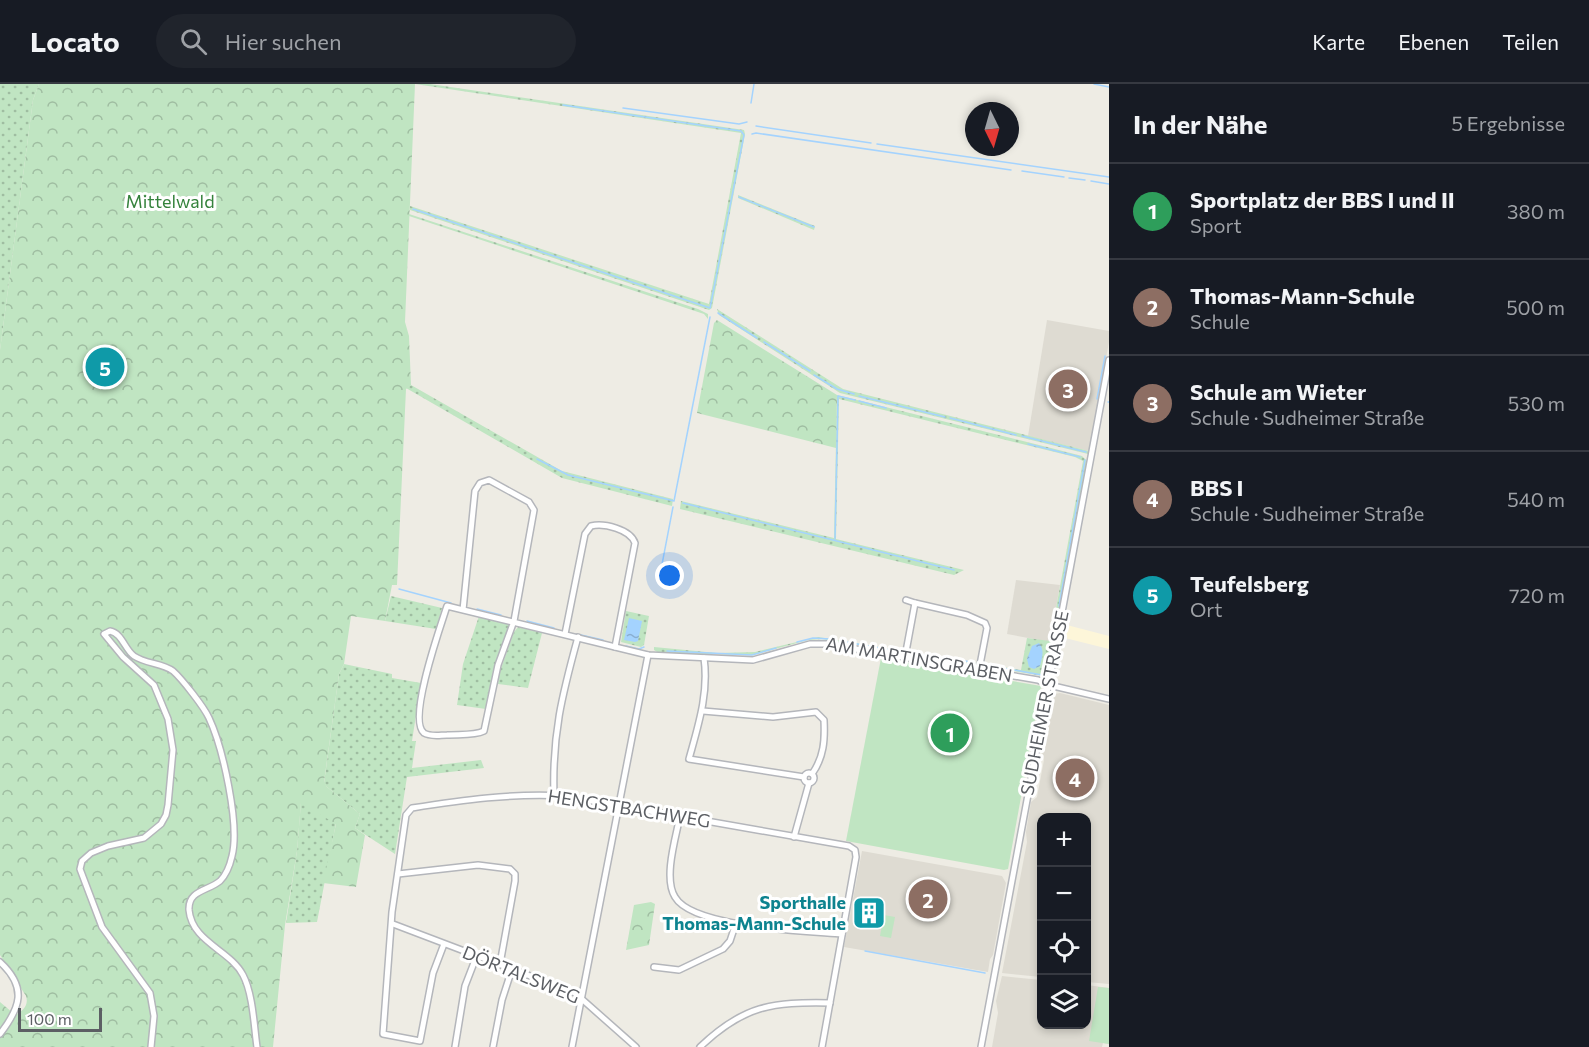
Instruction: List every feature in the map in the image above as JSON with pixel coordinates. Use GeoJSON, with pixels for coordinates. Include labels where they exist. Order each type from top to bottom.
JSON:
{"type":"FeatureCollection","features":[{"type":"Feature","properties":{"kind":"street","name":"SUDHEIMER STRASSE"},"geometry":{"type":"LineString","coordinates":[[981,1047],[1109,360]]}},
{"type":"Feature","properties":{"kind":"street"},"geometry":{"type":"LineString","coordinates":[[463,610],[475,491],[482,482],[490,481],[527,501],[534,509],[514,621]]}},
{"type":"Feature","properties":{"kind":"street"},"geometry":{"type":"LineString","coordinates":[[565,634],[584,537],[591,526],[601,525],[630,534],[635,543],[615,646]]}},
{"type":"Feature","properties":{"kind":"street"},"geometry":{"type":"LineString","coordinates":[[906,600],[967,615],[985,623],[987,628],[979,670]]}},
{"type":"Feature","properties":{"kind":"street"},"geometry":{"type":"LineString","coordinates":[[905,657],[915,603]]}},
{"type":"Feature","properties":{"kind":"street","name":"AM MARTINSGRABEN"},"geometry":{"type":"LineString","coordinates":[[514,621],[498,665],[485,729],[476,733],[429,735],[423,732],[420,727],[421,702],[427,666],[447,606],[514,621],[648,655],[753,660],[817,643],[1038,680],[1049,685],[1109,699]]}},
{"type":"Feature","properties":{"kind":"street"},"geometry":{"type":"LineString","coordinates":[[152,1047],[154,1016],[150,993],[105,932],[94,911],[80,871],[82,861],[91,853],[108,846],[144,838],[153,833],[165,818],[169,798],[173,750],[166,714],[152,682],[123,657],[104,634],[110,631],[117,633],[127,650],[134,656],[173,672],[205,710],[212,725],[226,773],[234,826],[234,845],[223,878],[216,884],[194,894],[189,910],[193,923],[201,936],[232,962],[245,978],[257,1047]]}},
{"type":"Feature","properties":{"kind":"street"},"geometry":{"type":"LineString","coordinates":[[554,795],[553,755],[556,723],[578,637]]}},
{"type":"Feature","properties":{"kind":"street"},"geometry":{"type":"LineString","coordinates":[[572,1047],[648,655]]}},
{"type":"Feature","properties":{"kind":"street"},"geometry":{"type":"LineString","coordinates":[[702,711],[773,717],[816,712],[824,720],[825,739],[819,765],[812,774],[804,777],[689,759],[702,711],[706,672],[704,658]]}},
{"type":"Feature","properties":{"kind":"street"},"geometry":{"type":"LineString","coordinates":[[794,837],[809,783],[814,780],[812,774]]}},
{"type":"Feature","properties":{"kind":"street"},"geometry":{"type":"LineString","coordinates":[[804,777],[809,783]]}},
{"type":"Feature","properties":{"kind":"street","name":"HENGSTBACHWEG"},"geometry":{"type":"LineString","coordinates":[[398,874],[406,816],[412,808],[483,799],[554,795],[849,846],[854,849],[856,857],[842,934]]}},
{"type":"Feature","properties":{"kind":"street"},"geometry":{"type":"LineString","coordinates":[[680,816],[669,876],[675,898],[691,911],[736,924],[842,934],[822,1047]]}},
{"type":"Feature","properties":{"kind":"street"},"geometry":{"type":"LineString","coordinates":[[444,944],[433,973],[420,1041],[383,1034],[393,924],[392,912],[398,874],[478,865],[510,869],[515,874],[515,881],[500,964]]}},
{"type":"Feature","properties":{"kind":"street","name":"DÖRTALSWEG"},"geometry":{"type":"LineString","coordinates":[[393,924],[574,993],[636,1047]]}},
{"type":"Feature","properties":{"kind":"street"},"geometry":{"type":"LineString","coordinates":[[654,967],[679,969],[723,949],[730,941],[736,924]]}},
{"type":"Feature","properties":{"kind":"street"},"geometry":{"type":"LineString","coordinates":[[455,1047],[465,986],[477,955]]}},
{"type":"Feature","properties":{"kind":"street"},"geometry":{"type":"LineString","coordinates":[[0,962],[13,977],[19,994],[14,1015],[0,1035]]}},
{"type":"Feature","properties":{"kind":"street"},"geometry":{"type":"LineString","coordinates":[[493,1047],[502,999],[512,969]]}},
{"type":"Feature","properties":{"kind":"street"},"geometry":{"type":"LineString","coordinates":[[700,1047],[725,1025],[759,1008],[791,1002],[830,1003]]}},
{"type":"Feature","properties":{"kind":"shaded area"},"geometry":{"type":"Polygon","coordinates":[[[1047,320],[1109,331],[1109,342],[1089,451],[1028,436],[1047,320]]]}},
{"type":"Feature","properties":{"kind":"shaded area"},"geometry":{"type":"Polygon","coordinates":[[[1016,580],[1060,585],[1050,642],[1007,634],[1016,580]]]}},
{"type":"Feature","properties":{"kind":"shaded area"},"geometry":{"type":"Polygon","coordinates":[[[1063,624],[1109,636],[1109,649],[1061,637],[1063,624]]]}},
{"type":"Feature","properties":{"kind":"shaded area"},"geometry":{"type":"Polygon","coordinates":[[[1060,693],[1109,705],[1109,984],[1091,982],[1091,813],[1037,813],[1037,977],[1002,973],[1027,842],[1026,832],[1031,802],[1037,797],[1044,760],[1041,749],[1054,694],[1060,693]]]}},
{"type":"Feature","properties":{"kind":"shaded area"},"geometry":{"type":"Polygon","coordinates":[[[862,851],[1002,876],[1006,883],[988,972],[844,947],[862,851]]]}},
{"type":"Feature","properties":{"kind":"shaded area"},"geometry":{"type":"Polygon","coordinates":[[[1002,976],[1037,980],[1037,1029],[1091,1029],[1091,986],[1109,988],[1109,1044],[1103,1043],[1102,1047],[992,1047],[998,1013],[996,1001],[1002,976]]]}},
{"type":"Feature","properties":{"kind":"green space"},"geometry":{"type":"Polygon","coordinates":[[[0,84],[39,84],[33,100],[0,350],[0,84]]]}},
{"type":"Feature","properties":{"kind":"green space","name":"Mittelwald"},"geometry":{"type":"Polygon","coordinates":[[[39,84],[415,84],[405,322],[409,336],[411,385],[406,389],[397,585],[392,585],[385,621],[351,616],[344,664],[339,674],[324,782],[360,814],[355,828],[365,835],[356,887],[323,883],[336,824],[301,803],[297,851],[285,925],[273,1047],[0,1047],[0,1002],[13,1013],[12,1016],[15,1016],[25,1008],[27,999],[0,955],[0,350],[33,100],[39,84]]]}},
{"type":"Feature","properties":{"kind":"green space"},"geometry":{"type":"Polygon","coordinates":[[[415,84],[430,84],[744,130],[712,308],[709,310],[410,210],[410,206],[709,304],[741,133],[415,84]]]}},
{"type":"Feature","properties":{"kind":"green space"},"geometry":{"type":"Polygon","coordinates":[[[738,195],[815,226],[814,230],[738,198],[738,195]]]}},
{"type":"Feature","properties":{"kind":"green space"},"geometry":{"type":"Polygon","coordinates":[[[409,214],[698,309],[708,314],[708,319],[704,314],[409,216],[409,214]]]}},
{"type":"Feature","properties":{"kind":"green space"},"geometry":{"type":"Polygon","coordinates":[[[717,309],[843,389],[1089,451],[1088,454],[840,393],[719,315],[717,309]]]}},
{"type":"Feature","properties":{"kind":"green space"},"geometry":{"type":"Polygon","coordinates":[[[717,320],[837,395],[836,448],[697,413],[714,323],[717,320]]]}},
{"type":"Feature","properties":{"kind":"green space"},"geometry":{"type":"Polygon","coordinates":[[[411,385],[562,471],[673,499],[672,506],[562,478],[406,388],[411,385]]]}},
{"type":"Feature","properties":{"kind":"green space"},"geometry":{"type":"Polygon","coordinates":[[[837,395],[1082,456],[1087,461],[1047,678],[822,639],[808,640],[753,655],[659,653],[654,650],[654,647],[717,653],[755,652],[818,637],[1021,670],[1027,638],[1050,641],[1083,461],[1075,457],[839,399],[836,539],[964,570],[954,575],[680,509],[681,501],[834,538],[837,395]]]}},
{"type":"Feature","properties":{"kind":"green space"},"geometry":{"type":"Polygon","coordinates":[[[391,596],[442,608],[436,629],[385,621],[391,596]]]}},
{"type":"Feature","properties":{"kind":"green space"},"geometry":{"type":"Polygon","coordinates":[[[626,611],[649,616],[644,645],[641,647],[621,642],[626,611]]]}},
{"type":"Feature","properties":{"kind":"green space"},"geometry":{"type":"Polygon","coordinates":[[[479,616],[506,623],[509,626],[493,671],[486,709],[457,705],[463,664],[479,616]]]}},
{"type":"Feature","properties":{"kind":"green space"},"geometry":{"type":"Polygon","coordinates":[[[518,627],[542,633],[528,688],[498,684],[500,671],[514,632],[518,627]]]}},
{"type":"Feature","properties":{"kind":"green space"},"geometry":{"type":"Polygon","coordinates":[[[881,658],[1041,686],[1008,869],[846,841],[881,658]]]}},
{"type":"Feature","properties":{"kind":"green space"},"geometry":{"type":"Polygon","coordinates":[[[344,664],[392,674],[392,678],[421,683],[412,741],[416,741],[412,768],[481,760],[484,768],[407,777],[395,854],[355,828],[360,814],[324,783],[339,674],[344,664]]]}},
{"type":"Feature","properties":{"kind":"green space"},"geometry":{"type":"Polygon","coordinates":[[[301,802],[336,823],[317,922],[286,923],[297,851],[301,802]]]}},
{"type":"Feature","properties":{"kind":"green space"},"geometry":{"type":"Polygon","coordinates":[[[651,902],[655,904],[649,945],[626,950],[634,905],[651,902]]]}},
{"type":"Feature","properties":{"kind":"green space"},"geometry":{"type":"Polygon","coordinates":[[[884,915],[895,917],[891,938],[880,936],[884,915]]]}},
{"type":"Feature","properties":{"kind":"green space"},"geometry":{"type":"Polygon","coordinates":[[[1098,987],[1109,988],[1109,1044],[1089,1041],[1098,987]]]}},
{"type":"Feature","properties":{"kind":"water"},"geometry":{"type":"Polygon","coordinates":[[[629,618],[642,621],[638,641],[635,642],[624,640],[629,618]]]}},
{"type":"Feature","properties":{"kind":"water"},"geometry":{"type":"Polygon","coordinates":[[[1039,643],[1042,648],[1042,657],[1040,666],[1034,669],[1029,667],[1027,659],[1032,646],[1039,643]]]}},
{"type":"Feature","properties":{"kind":"waterway"},"geometry":{"type":"LineString","coordinates":[[751,103],[754,84]]}},
{"type":"Feature","properties":{"kind":"waterway"},"geometry":{"type":"LineString","coordinates":[[1094,84],[1109,87]]}},
{"type":"Feature","properties":{"kind":"waterway"},"geometry":{"type":"LineString","coordinates":[[413,209],[710,308],[744,135],[741,131],[563,105]]}},
{"type":"Feature","properties":{"kind":"waterway"},"geometry":{"type":"LineString","coordinates":[[623,108],[739,124],[747,122]]}},
{"type":"Feature","properties":{"kind":"waterway"},"geometry":{"type":"LineString","coordinates":[[756,126],[871,143]]}},
{"type":"Feature","properties":{"kind":"waterway"},"geometry":{"type":"LineString","coordinates":[[752,134],[1011,170]]}},
{"type":"Feature","properties":{"kind":"waterway"},"geometry":{"type":"LineString","coordinates":[[877,144],[1109,177]]}},
{"type":"Feature","properties":{"kind":"waterway"},"geometry":{"type":"LineString","coordinates":[[1022,171],[1064,177]]}},
{"type":"Feature","properties":{"kind":"waterway"},"geometry":{"type":"LineString","coordinates":[[1069,178],[1085,180]]}},
{"type":"Feature","properties":{"kind":"waterway"},"geometry":{"type":"LineString","coordinates":[[1091,181],[1109,184]]}},
{"type":"Feature","properties":{"kind":"waterway"},"geometry":{"type":"LineString","coordinates":[[739,197],[814,227]]}},
{"type":"Feature","properties":{"kind":"waterway"},"geometry":{"type":"LineString","coordinates":[[718,313],[757,338]]}},
{"type":"Feature","properties":{"kind":"waterway"},"geometry":{"type":"LineString","coordinates":[[537,459],[568,475],[674,501],[710,317]]}},
{"type":"Feature","properties":{"kind":"waterway"},"geometry":{"type":"LineString","coordinates":[[764,342],[810,371]]}},
{"type":"Feature","properties":{"kind":"waterway"},"geometry":{"type":"LineString","coordinates":[[1097,399],[1105,356]]}},
{"type":"Feature","properties":{"kind":"waterway"},"geometry":{"type":"LineString","coordinates":[[814,375],[837,389],[854,394]]}},
{"type":"Feature","properties":{"kind":"waterway"},"geometry":{"type":"LineString","coordinates":[[835,539],[838,396],[855,400]]}},
{"type":"Feature","properties":{"kind":"waterway"},"geometry":{"type":"LineString","coordinates":[[859,396],[945,417]]}},
{"type":"Feature","properties":{"kind":"waterway"},"geometry":{"type":"LineString","coordinates":[[859,401],[886,408]]}},
{"type":"Feature","properties":{"kind":"waterway"},"geometry":{"type":"LineString","coordinates":[[950,418],[1016,435]]}},
{"type":"Feature","properties":{"kind":"waterway"},"geometry":{"type":"LineString","coordinates":[[1022,436],[1086,452]]}},
{"type":"Feature","properties":{"kind":"waterway"},"geometry":{"type":"LineString","coordinates":[[1028,444],[1080,457]]}},
{"type":"Feature","properties":{"kind":"waterway"},"geometry":{"type":"LineString","coordinates":[[1059,606],[1085,460]]}},
{"type":"Feature","properties":{"kind":"waterway"},"geometry":{"type":"LineString","coordinates":[[683,503],[954,570]]}},
{"type":"Feature","properties":{"kind":"waterway"},"geometry":{"type":"LineString","coordinates":[[659,580],[673,507]]}},
{"type":"Feature","properties":{"kind":"waterway"},"geometry":{"type":"LineString","coordinates":[[399,589],[451,603]]}},
{"type":"Feature","properties":{"kind":"waterway"},"geometry":{"type":"LineString","coordinates":[[477,609],[501,615]]}},
{"type":"Feature","properties":{"kind":"waterway"},"geometry":{"type":"LineString","coordinates":[[1054,631],[1057,614]]}},
{"type":"Feature","properties":{"kind":"waterway"},"geometry":{"type":"LineString","coordinates":[[527,621],[554,628]]}},
{"type":"Feature","properties":{"kind":"waterway"},"geometry":{"type":"LineString","coordinates":[[581,635],[603,640]]}},
{"type":"Feature","properties":{"kind":"waterway"},"geometry":{"type":"LineString","coordinates":[[797,642],[813,638],[830,639]]}},
{"type":"Feature","properties":{"kind":"waterway"},"geometry":{"type":"LineString","coordinates":[[846,642],[897,651]]}},
{"type":"Feature","properties":{"kind":"waterway"},"geometry":{"type":"LineString","coordinates":[[1045,673],[1052,642]]}},
{"type":"Feature","properties":{"kind":"waterway"},"geometry":{"type":"LineString","coordinates":[[626,646],[639,649],[644,647]]}},
{"type":"Feature","properties":{"kind":"waterway"},"geometry":{"type":"LineString","coordinates":[[667,651],[752,655],[776,648]]}},
{"type":"Feature","properties":{"kind":"waterway"},"geometry":{"type":"LineString","coordinates":[[912,653],[956,660]]}},
{"type":"Feature","properties":{"kind":"waterway"},"geometry":{"type":"LineString","coordinates":[[961,660],[974,663]]}},
{"type":"Feature","properties":{"kind":"waterway"},"geometry":{"type":"LineString","coordinates":[[986,665],[1042,675]]}},
{"type":"Feature","properties":{"kind":"waterway"},"geometry":{"type":"LineString","coordinates":[[865,951],[985,973]]}},
{"type":"Feature","properties":{"kind":"place","name":"Teufelsberg"},"geometry":{"type":"Point","coordinates":[105,367]}},
{"type":"Feature","properties":{"kind":"place","name":"Schule am Wieter"},"geometry":{"type":"Point","coordinates":[1068,389]}},
{"type":"Feature","properties":{"kind":"place","name":"Sportplatz der BBS I und II"},"geometry":{"type":"Point","coordinates":[950,733]}},
{"type":"Feature","properties":{"kind":"place","name":"BBS I"},"geometry":{"type":"Point","coordinates":[1075,778]}},
{"type":"Feature","properties":{"kind":"place","name":"Thomas-Mann-Schule"},"geometry":{"type":"Point","coordinates":[928,899]}},
{"type":"Feature","properties":{"kind":"place","name":"Sporthalle Thomas-Mann-Schule"},"geometry":{"type":"Point","coordinates":[869,913]}}]}
